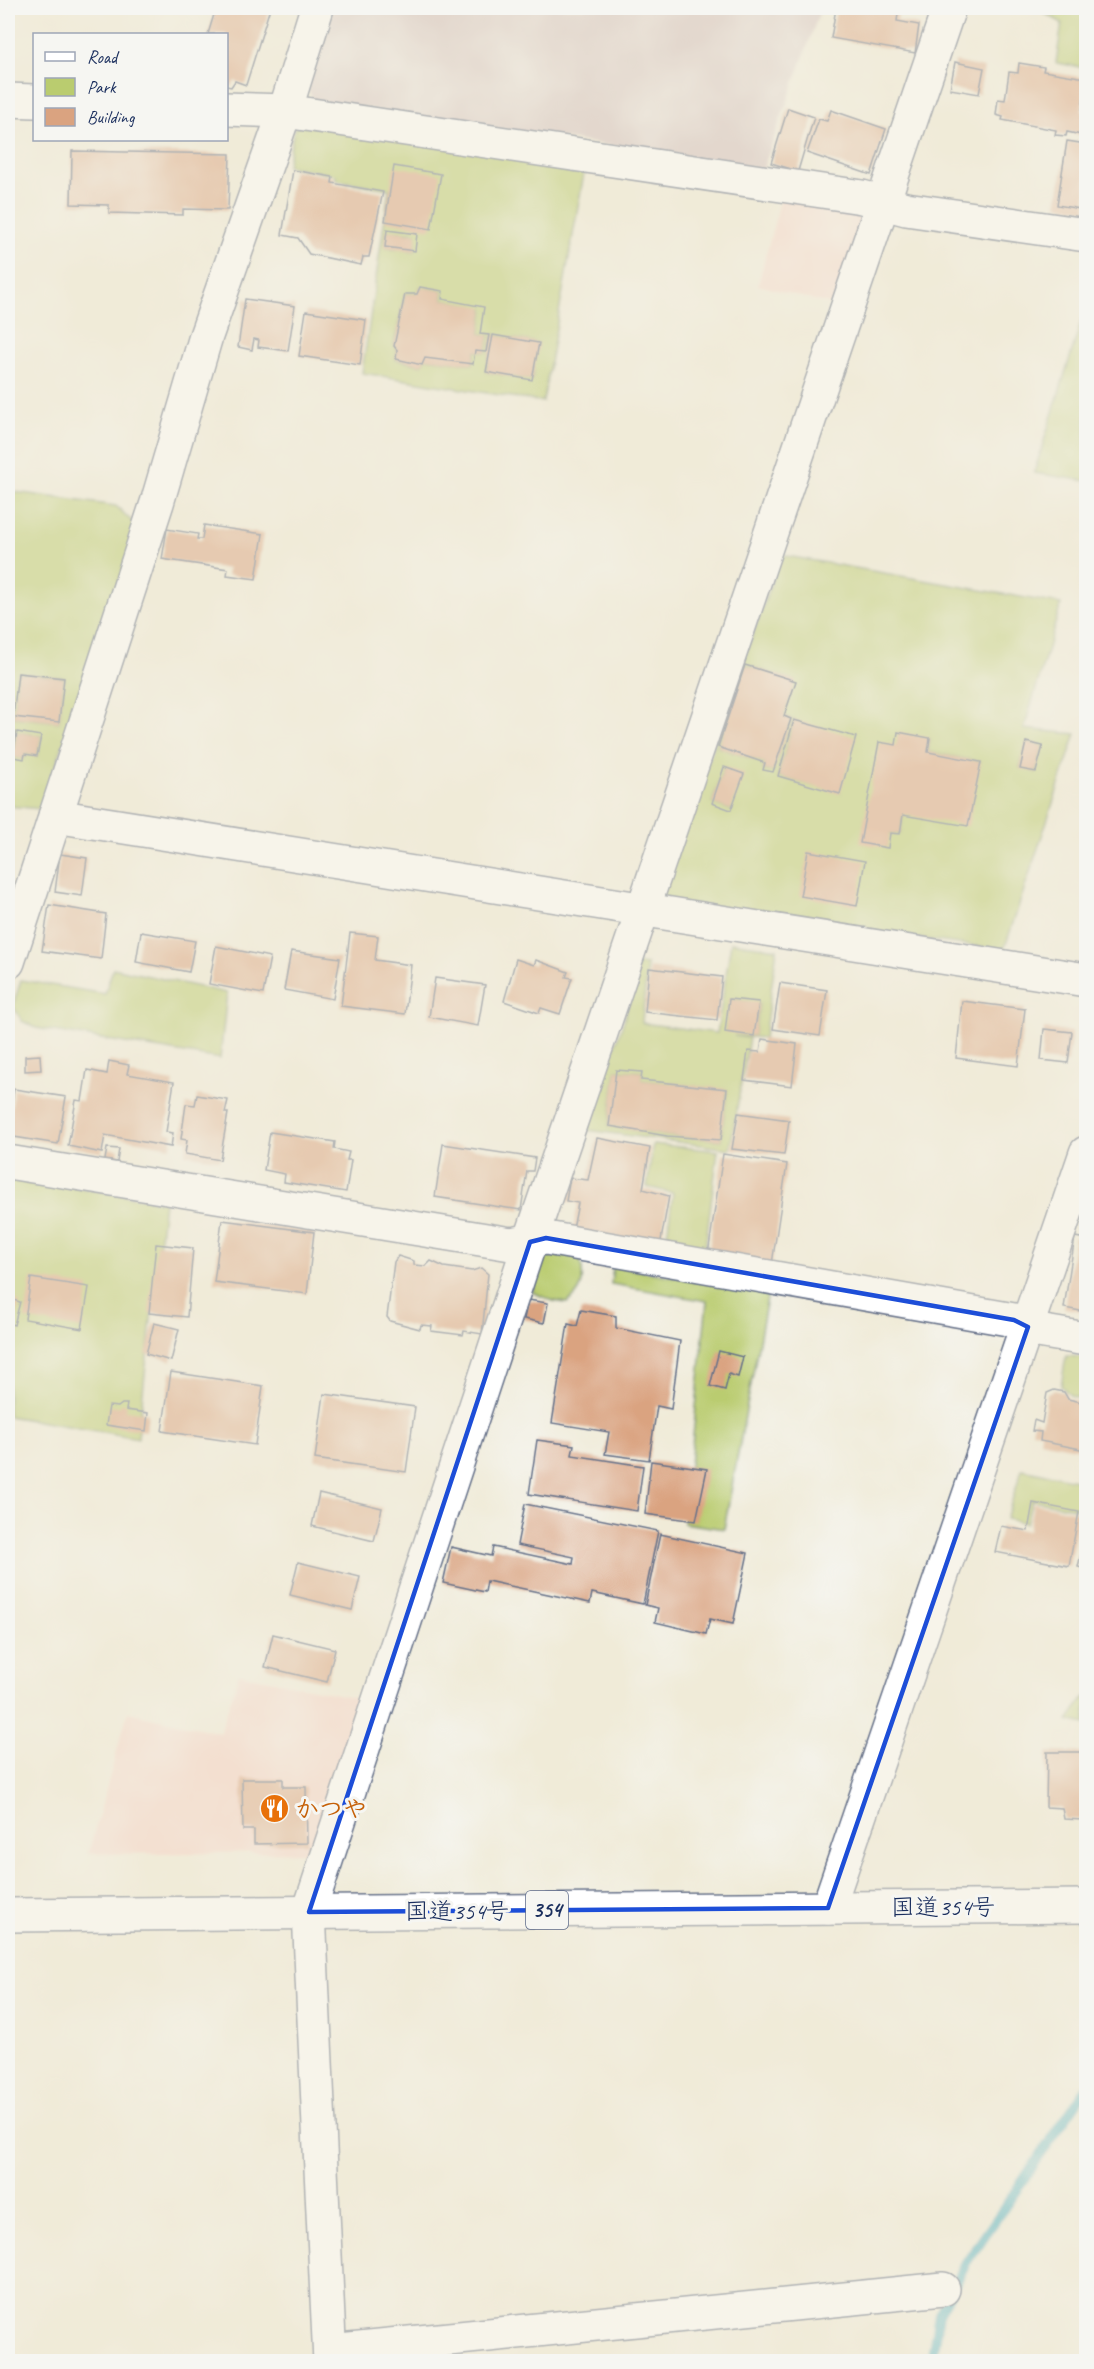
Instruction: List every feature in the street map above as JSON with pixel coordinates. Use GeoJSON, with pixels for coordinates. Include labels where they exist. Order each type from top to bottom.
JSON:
{"type":"FeatureCollection","features":[{"type":"Feature","properties":{"kind":"main road"},"geometry":{"type":"LineString","coordinates":[[8,962],[157,503],[206,336],[285,111],[317,8]]}},
{"type":"Feature","properties":{"kind":"main road"},"geometry":{"type":"LineString","coordinates":[[943,2289],[330,2356],[309,1912],[530,1242],[949,8]]}},
{"type":"Feature","properties":{"kind":"main road"},"geometry":{"type":"LineString","coordinates":[[8,100],[33,101]]}},
{"type":"Feature","properties":{"kind":"main road"},"geometry":{"type":"LineString","coordinates":[[228,109],[285,111],[884,202],[906,209],[1086,235]]}},
{"type":"Feature","properties":{"kind":"main road"},"geometry":{"type":"LineString","coordinates":[[56,816],[1086,980]]}},
{"type":"Feature","properties":{"kind":"main road"},"geometry":{"type":"LineString","coordinates":[[828,1908],[1086,1154]]}},
{"type":"Feature","properties":{"kind":"main road"},"geometry":{"type":"LineString","coordinates":[[8,1162],[511,1244],[546,1238],[1014,1320],[1038,1331],[1086,1339]]}},
{"type":"Feature","properties":{"kind":"main road","name":"国道354号"},"geometry":{"type":"LineString","coordinates":[[8,1915],[1086,1906]]}},
{"type":"Feature","properties":{"kind":"highlighted area"},"geometry":{"type":"Polygon","coordinates":[[[546,1238],[1014,1320],[1028,1327],[828,1908],[309,1912],[530,1242],[546,1238]]]}},
{"type":"Feature","properties":{"kind":"shaded area"},"geometry":{"type":"Polygon","coordinates":[[[333,8],[821,8],[763,169],[314,100],[307,88],[333,8]]]}},
{"type":"Feature","properties":{"kind":"shaded area"},"geometry":{"type":"Polygon","coordinates":[[[781,198],[858,208],[865,221],[833,305],[758,285],[781,198]]]}},
{"type":"Feature","properties":{"kind":"shaded area"},"geometry":{"type":"Polygon","coordinates":[[[239,1674],[362,1699],[312,1852],[88,1854],[128,1712],[220,1733],[239,1674]]]}},
{"type":"Feature","properties":{"kind":"green space"},"geometry":{"type":"Polygon","coordinates":[[[1035,8],[1086,8],[1086,68],[1056,63],[1062,23],[1035,8]]]}},
{"type":"Feature","properties":{"kind":"green space"},"geometry":{"type":"Polygon","coordinates":[[[302,122],[585,168],[543,402],[362,373],[389,189],[336,180],[336,175],[287,166],[294,129],[302,122]],[[387,231],[385,247],[415,251],[416,233],[387,231]],[[420,287],[417,294],[405,294],[394,345],[397,350],[396,360],[422,365],[425,358],[473,364],[475,351],[486,352],[489,335],[480,334],[484,308],[442,299],[443,291],[420,287]],[[493,335],[486,372],[532,380],[538,343],[493,335]]]}},
{"type":"Feature","properties":{"kind":"green space"},"geometry":{"type":"Polygon","coordinates":[[[1086,306],[1086,481],[1034,473],[1086,306]]]}},
{"type":"Feature","properties":{"kind":"green space"},"geometry":{"type":"Polygon","coordinates":[[[8,491],[116,506],[138,527],[41,809],[8,806],[8,752],[12,733],[8,732],[11,691],[8,690],[8,491]],[[18,673],[13,717],[59,722],[64,678],[18,673]],[[17,732],[13,757],[24,759],[25,754],[37,756],[41,736],[17,732]]]}},
{"type":"Feature","properties":{"kind":"green space"},"geometry":{"type":"Polygon","coordinates":[[[781,555],[1061,604],[1024,729],[1076,734],[1004,950],[658,904],[781,555]],[[746,665],[718,747],[765,763],[763,770],[773,772],[791,719],[784,716],[795,681],[746,665]],[[794,720],[778,776],[840,793],[794,720]],[[930,738],[890,833],[900,834],[903,815],[980,762],[928,752],[930,738]],[[1027,742],[1020,768],[1036,772],[1043,746],[1027,742]],[[724,767],[712,803],[731,810],[724,767]]]}},
{"type":"Feature","properties":{"kind":"green space"},"geometry":{"type":"Polygon","coordinates":[[[731,942],[777,949],[764,1038],[734,1036],[749,1038],[730,1149],[586,1130],[624,1020],[638,964],[647,965],[642,1023],[717,1033],[731,942]],[[729,999],[726,1031],[754,1035],[759,1003],[729,999]],[[616,1070],[609,1126],[667,1136],[721,1140],[727,1090],[641,1080],[642,1072],[616,1070]]]}},
{"type":"Feature","properties":{"kind":"green space"},"geometry":{"type":"Polygon","coordinates":[[[113,968],[227,993],[220,1059],[36,1028],[22,1021],[13,1006],[21,980],[105,994],[113,968]]]}},
{"type":"Feature","properties":{"kind":"green space"},"geometry":{"type":"Polygon","coordinates":[[[653,1144],[718,1151],[704,1256],[665,1249],[673,1193],[647,1187],[653,1144]]]}},
{"type":"Feature","properties":{"kind":"green space"},"geometry":{"type":"Polygon","coordinates":[[[8,1176],[164,1202],[138,1438],[8,1416],[8,1176]]]}},
{"type":"Feature","properties":{"kind":"green space"},"geometry":{"type":"Polygon","coordinates":[[[550,1252],[574,1256],[581,1261],[582,1285],[573,1299],[567,1303],[553,1301],[532,1292],[543,1259],[550,1252]]]}},
{"type":"Feature","properties":{"kind":"green space"},"geometry":{"type":"Polygon","coordinates":[[[613,1266],[768,1293],[724,1529],[684,1523],[707,1301],[611,1284],[613,1266]]]}},
{"type":"Feature","properties":{"kind":"green space"},"geometry":{"type":"Polygon","coordinates":[[[1066,1356],[1086,1357],[1086,1400],[1071,1396],[1061,1386],[1066,1356]]]}},
{"type":"Feature","properties":{"kind":"green space"},"geometry":{"type":"Polygon","coordinates":[[[1022,1469],[1086,1482],[1085,1510],[1032,1500],[1026,1523],[1006,1519],[1022,1469]]]}},
{"type":"Feature","properties":{"kind":"green space"},"geometry":{"type":"Polygon","coordinates":[[[1086,1696],[1086,1724],[1068,1720],[1084,1698],[1086,1696]]]}},
{"type":"Feature","properties":{"kind":"building"},"geometry":{"type":"Polygon","coordinates":[[[216,8],[270,8],[246,85],[235,81],[231,87],[228,86],[228,33],[208,33],[216,8]]]}},
{"type":"Feature","properties":{"kind":"building"},"geometry":{"type":"Polygon","coordinates":[[[836,8],[899,8],[897,21],[919,25],[915,53],[831,38],[836,8]]]}},
{"type":"Feature","properties":{"kind":"building"},"geometry":{"type":"Polygon","coordinates":[[[955,62],[984,68],[979,94],[950,89],[955,62]]]}},
{"type":"Feature","properties":{"kind":"building"},"geometry":{"type":"Polygon","coordinates":[[[1019,63],[1044,67],[1043,71],[1086,78],[1082,111],[1086,112],[1086,136],[1067,132],[1066,136],[1055,135],[1056,130],[1002,120],[1003,117],[996,115],[998,99],[1005,100],[1009,72],[1018,73],[1019,63]]]}},
{"type":"Feature","properties":{"kind":"building"},"geometry":{"type":"Polygon","coordinates":[[[788,108],[814,117],[798,171],[771,163],[788,108]]]}},
{"type":"Feature","properties":{"kind":"building"},"geometry":{"type":"Polygon","coordinates":[[[831,110],[886,129],[871,175],[807,153],[819,119],[827,121],[831,110]]]}},
{"type":"Feature","properties":{"kind":"building"},"geometry":{"type":"Polygon","coordinates":[[[1067,141],[1086,144],[1086,210],[1057,205],[1067,141]]]}},
{"type":"Feature","properties":{"kind":"building"},"geometry":{"type":"Polygon","coordinates":[[[72,151],[230,154],[228,210],[183,209],[183,215],[109,213],[109,205],[71,204],[72,151]]]}},
{"type":"Feature","properties":{"kind":"building"},"geometry":{"type":"Polygon","coordinates":[[[394,166],[441,174],[431,229],[385,221],[394,166]]]}},
{"type":"Feature","properties":{"kind":"building"},"geometry":{"type":"Polygon","coordinates":[[[293,170],[333,177],[332,183],[383,192],[369,257],[363,257],[361,265],[309,254],[298,238],[282,235],[293,170]]]}},
{"type":"Feature","properties":{"kind":"building"},"geometry":{"type":"Polygon","coordinates":[[[387,230],[417,234],[415,251],[385,247],[387,230]]]}},
{"type":"Feature","properties":{"kind":"building"},"geometry":{"type":"Polygon","coordinates":[[[420,287],[443,291],[442,299],[484,307],[480,334],[489,335],[486,352],[475,351],[473,364],[425,358],[422,365],[396,359],[397,350],[394,346],[405,294],[417,294],[420,287]]]}},
{"type":"Feature","properties":{"kind":"building"},"geometry":{"type":"Polygon","coordinates":[[[245,299],[295,306],[288,351],[258,347],[259,340],[254,339],[252,350],[238,347],[245,299]]]}},
{"type":"Feature","properties":{"kind":"building"},"geometry":{"type":"Polygon","coordinates":[[[306,311],[366,320],[360,365],[299,356],[306,311]]]}},
{"type":"Feature","properties":{"kind":"building"},"geometry":{"type":"Polygon","coordinates":[[[493,335],[539,343],[532,380],[486,372],[493,335]]]}},
{"type":"Feature","properties":{"kind":"building"},"geometry":{"type":"Polygon","coordinates":[[[204,525],[263,534],[256,579],[227,575],[228,569],[162,559],[167,529],[198,534],[197,539],[202,539],[204,525]]]}},
{"type":"Feature","properties":{"kind":"building"},"geometry":{"type":"Polygon","coordinates":[[[745,665],[796,681],[784,716],[791,719],[773,772],[763,770],[765,763],[718,747],[745,665]]]}},
{"type":"Feature","properties":{"kind":"building"},"geometry":{"type":"Polygon","coordinates":[[[18,673],[64,678],[59,722],[13,717],[18,673]]]}},
{"type":"Feature","properties":{"kind":"building"},"geometry":{"type":"Polygon","coordinates":[[[8,690],[11,691],[9,714],[8,714],[8,690]]]}},
{"type":"Feature","properties":{"kind":"building"},"geometry":{"type":"Polygon","coordinates":[[[794,720],[856,737],[840,794],[778,776],[794,720]]]}},
{"type":"Feature","properties":{"kind":"building"},"geometry":{"type":"Polygon","coordinates":[[[8,732],[12,733],[9,752],[8,752],[8,732]]]}},
{"type":"Feature","properties":{"kind":"building"},"geometry":{"type":"Polygon","coordinates":[[[17,732],[41,736],[37,756],[25,754],[24,759],[13,757],[17,732]]]}},
{"type":"Feature","properties":{"kind":"building"},"geometry":{"type":"Polygon","coordinates":[[[898,732],[930,738],[928,752],[981,762],[968,826],[903,815],[900,834],[890,833],[888,848],[860,843],[879,742],[896,745],[898,732]]]}},
{"type":"Feature","properties":{"kind":"building"},"geometry":{"type":"Polygon","coordinates":[[[1026,742],[1043,746],[1036,772],[1020,769],[1026,742]]]}},
{"type":"Feature","properties":{"kind":"building"},"geometry":{"type":"Polygon","coordinates":[[[724,767],[744,774],[731,810],[712,803],[724,767]]]}},
{"type":"Feature","properties":{"kind":"building"},"geometry":{"type":"Polygon","coordinates":[[[808,851],[865,861],[857,906],[800,896],[808,851]]]}},
{"type":"Feature","properties":{"kind":"building"},"geometry":{"type":"Polygon","coordinates":[[[60,854],[87,858],[82,896],[55,892],[60,854]]]}},
{"type":"Feature","properties":{"kind":"building"},"geometry":{"type":"Polygon","coordinates":[[[49,905],[106,914],[101,959],[42,951],[49,905]]]}},
{"type":"Feature","properties":{"kind":"building"},"geometry":{"type":"Polygon","coordinates":[[[141,932],[195,941],[189,972],[136,962],[141,932]]]}},
{"type":"Feature","properties":{"kind":"building"},"geometry":{"type":"Polygon","coordinates":[[[350,933],[378,936],[375,960],[411,965],[405,1014],[341,1006],[350,933]]]}},
{"type":"Feature","properties":{"kind":"building"},"geometry":{"type":"Polygon","coordinates":[[[216,946],[270,957],[263,994],[209,984],[216,946]]]}},
{"type":"Feature","properties":{"kind":"building"},"geometry":{"type":"Polygon","coordinates":[[[291,951],[340,958],[333,999],[284,990],[291,951]]]}},
{"type":"Feature","properties":{"kind":"building"},"geometry":{"type":"Polygon","coordinates":[[[516,959],[534,965],[536,960],[568,972],[566,977],[572,978],[560,1014],[541,1008],[539,1013],[504,1001],[516,959]]]}},
{"type":"Feature","properties":{"kind":"building"},"geometry":{"type":"Polygon","coordinates":[[[649,968],[722,977],[717,1020],[645,1012],[649,968]]]}},
{"type":"Feature","properties":{"kind":"building"},"geometry":{"type":"Polygon","coordinates":[[[435,978],[485,985],[478,1026],[429,1017],[435,978]]]}},
{"type":"Feature","properties":{"kind":"building"},"geometry":{"type":"Polygon","coordinates":[[[780,983],[827,990],[820,1036],[773,1029],[780,983]]]}},
{"type":"Feature","properties":{"kind":"building"},"geometry":{"type":"Polygon","coordinates":[[[729,999],[759,1002],[754,1036],[725,1032],[729,999]]]}},
{"type":"Feature","properties":{"kind":"building"},"geometry":{"type":"Polygon","coordinates":[[[962,1001],[1025,1009],[1018,1066],[956,1058],[962,1001]]]}},
{"type":"Feature","properties":{"kind":"building"},"geometry":{"type":"Polygon","coordinates":[[[1044,1029],[1072,1032],[1068,1063],[1041,1060],[1044,1029]]]}},
{"type":"Feature","properties":{"kind":"building"},"geometry":{"type":"Polygon","coordinates":[[[762,1039],[797,1044],[792,1086],[744,1080],[748,1051],[760,1052],[762,1039]]]}},
{"type":"Feature","properties":{"kind":"building"},"geometry":{"type":"Polygon","coordinates":[[[40,1055],[41,1070],[25,1071],[25,1056],[40,1055]]]}},
{"type":"Feature","properties":{"kind":"building"},"geometry":{"type":"Polygon","coordinates":[[[109,1061],[129,1065],[127,1074],[174,1082],[166,1132],[173,1133],[171,1147],[105,1135],[102,1153],[68,1146],[76,1100],[82,1101],[87,1070],[107,1074],[109,1061]]]}},
{"type":"Feature","properties":{"kind":"building"},"geometry":{"type":"Polygon","coordinates":[[[616,1070],[642,1072],[641,1080],[727,1089],[721,1140],[667,1136],[609,1126],[616,1070]]]}},
{"type":"Feature","properties":{"kind":"building"},"geometry":{"type":"Polygon","coordinates":[[[14,1089],[66,1097],[58,1144],[8,1136],[14,1089]]]}},
{"type":"Feature","properties":{"kind":"building"},"geometry":{"type":"Polygon","coordinates":[[[197,1095],[228,1100],[220,1160],[185,1154],[187,1140],[181,1139],[186,1104],[195,1105],[197,1095]]]}},
{"type":"Feature","properties":{"kind":"building"},"geometry":{"type":"Polygon","coordinates":[[[738,1113],[789,1120],[784,1155],[732,1149],[738,1113]]]}},
{"type":"Feature","properties":{"kind":"building"},"geometry":{"type":"Polygon","coordinates":[[[270,1132],[335,1142],[334,1149],[349,1152],[347,1160],[351,1160],[346,1192],[284,1182],[285,1174],[264,1170],[270,1132]]]}},
{"type":"Feature","properties":{"kind":"building"},"geometry":{"type":"Polygon","coordinates":[[[597,1138],[650,1148],[643,1189],[669,1196],[660,1246],[573,1229],[578,1203],[566,1201],[570,1178],[588,1180],[597,1138]]]}},
{"type":"Feature","properties":{"kind":"building"},"geometry":{"type":"Polygon","coordinates":[[[443,1144],[535,1158],[533,1171],[527,1171],[521,1210],[435,1197],[443,1144]]]}},
{"type":"Feature","properties":{"kind":"building"},"geometry":{"type":"Polygon","coordinates":[[[107,1148],[119,1149],[117,1162],[105,1160],[107,1148]]]}},
{"type":"Feature","properties":{"kind":"building"},"geometry":{"type":"Polygon","coordinates":[[[723,1154],[787,1164],[772,1264],[708,1254],[723,1154]]]}},
{"type":"Feature","properties":{"kind":"building"},"geometry":{"type":"Polygon","coordinates":[[[222,1220],[314,1232],[307,1294],[214,1282],[222,1220]]]}},
{"type":"Feature","properties":{"kind":"building"},"geometry":{"type":"Polygon","coordinates":[[[1075,1237],[1086,1239],[1086,1312],[1064,1308],[1075,1237]]]}},
{"type":"Feature","properties":{"kind":"building"},"geometry":{"type":"Polygon","coordinates":[[[156,1244],[193,1248],[187,1317],[149,1313],[156,1244]]]}},
{"type":"Feature","properties":{"kind":"building"},"geometry":{"type":"Polygon","coordinates":[[[398,1256],[414,1261],[414,1265],[426,1266],[431,1261],[444,1267],[472,1271],[481,1268],[488,1274],[482,1334],[464,1331],[463,1335],[431,1331],[432,1326],[421,1325],[420,1329],[390,1321],[387,1317],[394,1262],[398,1256]]]}},
{"type":"Feature","properties":{"kind":"building"},"geometry":{"type":"Polygon","coordinates":[[[31,1278],[89,1287],[82,1329],[25,1319],[31,1278]]]}},
{"type":"Feature","properties":{"kind":"building"},"geometry":{"type":"Polygon","coordinates":[[[8,1298],[20,1302],[14,1325],[8,1323],[8,1298]]]}},
{"type":"Feature","properties":{"kind":"building"},"geometry":{"type":"Polygon","coordinates":[[[528,1300],[548,1303],[544,1323],[524,1319],[528,1300]]]}},
{"type":"Feature","properties":{"kind":"building"},"geometry":{"type":"Polygon","coordinates":[[[581,1310],[616,1316],[616,1328],[680,1341],[671,1409],[657,1406],[649,1460],[605,1454],[609,1432],[552,1423],[568,1324],[577,1326],[581,1310]]]}},
{"type":"Feature","properties":{"kind":"building"},"geometry":{"type":"Polygon","coordinates":[[[154,1323],[179,1329],[171,1361],[146,1354],[154,1323]]]}},
{"type":"Feature","properties":{"kind":"building"},"geometry":{"type":"Polygon","coordinates":[[[719,1351],[743,1357],[738,1377],[729,1374],[725,1390],[710,1386],[719,1351]]]}},
{"type":"Feature","properties":{"kind":"building"},"geometry":{"type":"Polygon","coordinates":[[[171,1372],[263,1386],[255,1445],[162,1431],[171,1372]]]}},
{"type":"Feature","properties":{"kind":"building"},"geometry":{"type":"Polygon","coordinates":[[[1054,1390],[1064,1392],[1068,1399],[1086,1403],[1086,1450],[1040,1441],[1041,1432],[1032,1431],[1034,1420],[1042,1423],[1047,1393],[1054,1390]]]}},
{"type":"Feature","properties":{"kind":"building"},"geometry":{"type":"Polygon","coordinates":[[[324,1394],[415,1407],[406,1472],[315,1459],[324,1394]]]}},
{"type":"Feature","properties":{"kind":"building"},"geometry":{"type":"Polygon","coordinates":[[[127,1404],[126,1410],[148,1413],[146,1431],[106,1425],[109,1406],[118,1407],[127,1404]]]}},
{"type":"Feature","properties":{"kind":"building"},"geometry":{"type":"Polygon","coordinates":[[[537,1440],[574,1445],[572,1455],[643,1466],[637,1511],[529,1494],[537,1440]]]}},
{"type":"Feature","properties":{"kind":"building"},"geometry":{"type":"Polygon","coordinates":[[[651,1461],[707,1469],[696,1521],[645,1514],[651,1461]]]}},
{"type":"Feature","properties":{"kind":"building"},"geometry":{"type":"Polygon","coordinates":[[[319,1493],[382,1508],[374,1541],[312,1526],[319,1493]]]}},
{"type":"Feature","properties":{"kind":"building"},"geometry":{"type":"Polygon","coordinates":[[[1033,1503],[1079,1512],[1069,1566],[995,1552],[1001,1526],[1028,1531],[1033,1503]]]}},
{"type":"Feature","properties":{"kind":"building"},"geometry":{"type":"Polygon","coordinates":[[[525,1504],[658,1531],[643,1604],[592,1593],[590,1603],[487,1581],[485,1592],[443,1583],[451,1547],[491,1556],[493,1547],[573,1564],[574,1557],[517,1545],[525,1504]]]}},
{"type":"Feature","properties":{"kind":"building"},"geometry":{"type":"Polygon","coordinates":[[[1086,1532],[1086,1569],[1078,1567],[1086,1532]]]}},
{"type":"Feature","properties":{"kind":"building"},"geometry":{"type":"Polygon","coordinates":[[[660,1534],[748,1553],[733,1624],[710,1619],[706,1634],[655,1622],[658,1608],[645,1605],[660,1534]]]}},
{"type":"Feature","properties":{"kind":"building"},"geometry":{"type":"Polygon","coordinates":[[[298,1562],[360,1577],[352,1610],[290,1595],[298,1562]]]}},
{"type":"Feature","properties":{"kind":"building"},"geometry":{"type":"Polygon","coordinates":[[[273,1634],[335,1649],[327,1682],[265,1667],[273,1634]]]}},
{"type":"Feature","properties":{"kind":"building"},"geometry":{"type":"Polygon","coordinates":[[[1047,1752],[1086,1752],[1086,1810],[1084,1810],[1083,1820],[1064,1819],[1062,1808],[1046,1807],[1047,1752]]]}},
{"type":"Feature","properties":{"kind":"building","name":"かつや"},"geometry":{"type":"Polygon","coordinates":[[[242,1779],[283,1779],[283,1787],[306,1787],[307,1843],[254,1844],[254,1830],[243,1830],[242,1779]]]}},
{"type":"Feature","properties":{"kind":"waterway"},"geometry":{"type":"LineString","coordinates":[[931,2362],[939,2314],[966,2263],[1086,2089]]}},
{"type":"Feature","properties":{"kind":"place","name":"かつや"},"geometry":{"type":"Point","coordinates":[274,1809]}}]}
